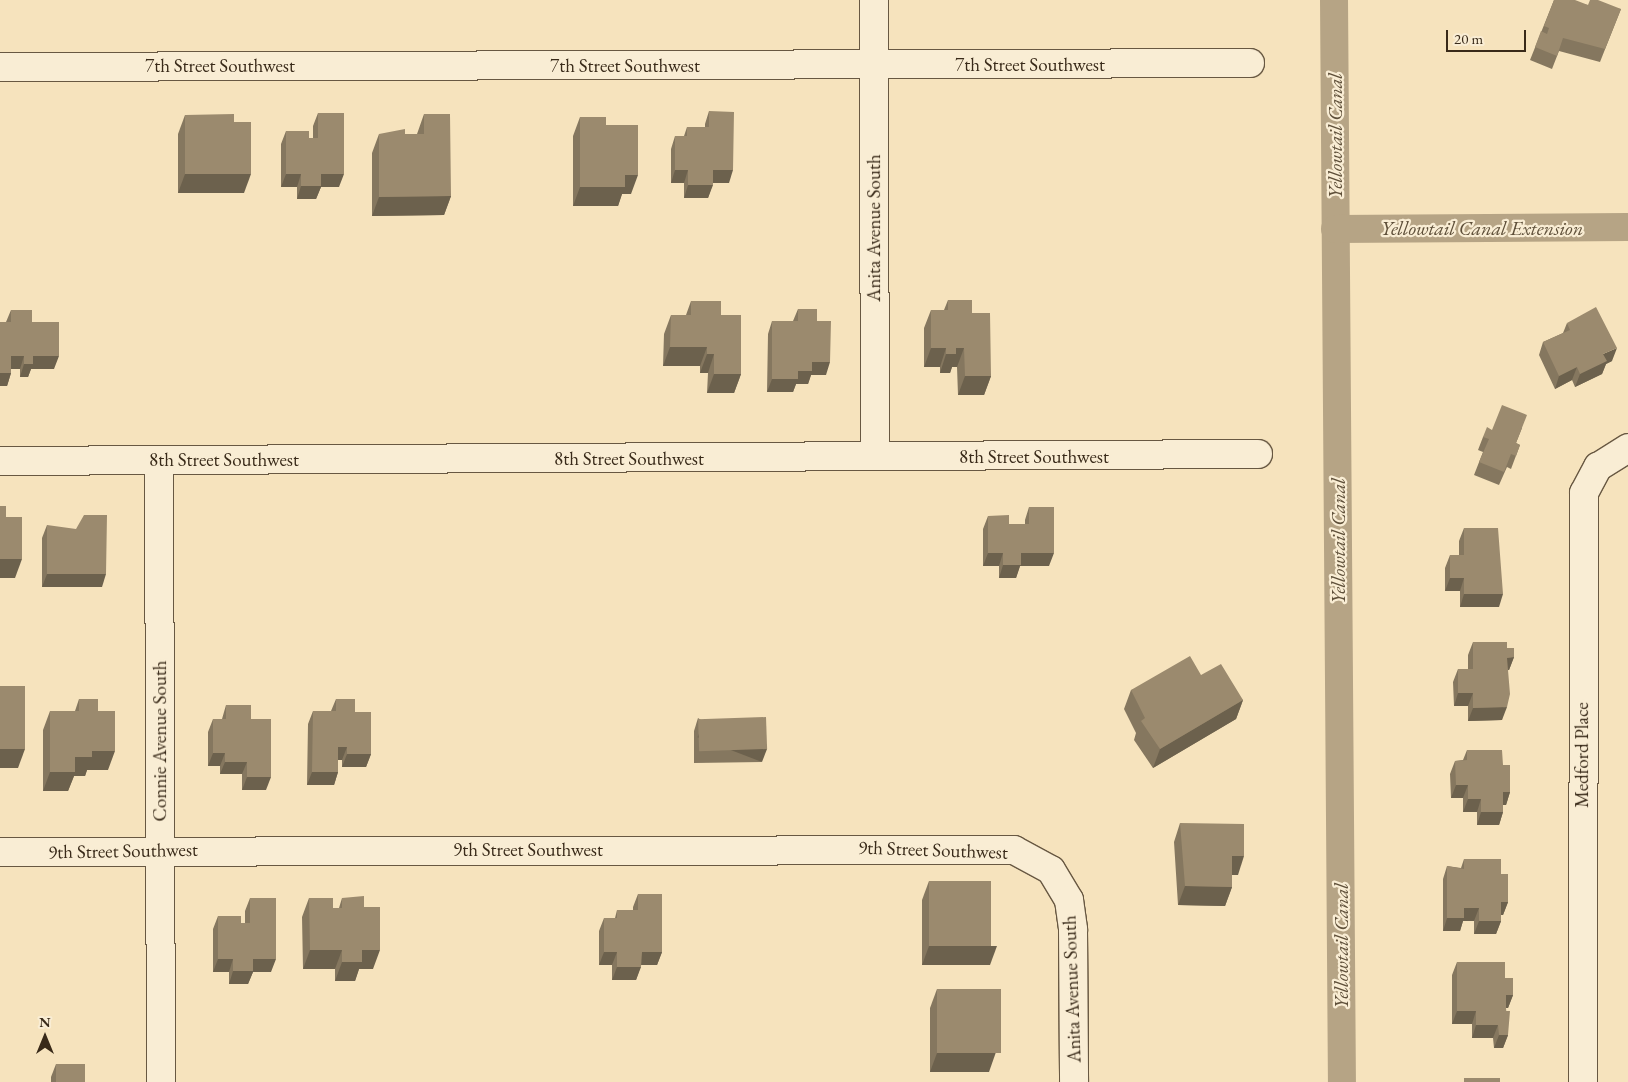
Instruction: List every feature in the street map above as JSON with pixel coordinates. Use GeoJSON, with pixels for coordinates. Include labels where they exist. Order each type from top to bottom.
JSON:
{"type":"FeatureCollection","features":[{"type":"Feature","properties":{"kind":"street","name":"Anita Avenue South"},"geometry":{"type":"LineString","coordinates":[[874,0],[875,456]]}},
{"type":"Feature","properties":{"kind":"street","name":"7th Street Southwest"},"geometry":{"type":"LineString","coordinates":[[0,67],[874,66],[1250,63]]}},
{"type":"Feature","properties":{"kind":"street","name":"Medford Place"},"geometry":{"type":"LineString","coordinates":[[1584,1082],[1584,493],[1598,467],[1628,448]]}},
{"type":"Feature","properties":{"kind":"street","name":"8th Street Southwest"},"geometry":{"type":"LineString","coordinates":[[0,461],[1258,454]]}},
{"type":"Feature","properties":{"kind":"street","name":"Connie Avenue South"},"geometry":{"type":"LineString","coordinates":[[159,461],[161,1082]]}},
{"type":"Feature","properties":{"kind":"street","name":"9th Street Southwest"},"geometry":{"type":"LineString","coordinates":[[0,852],[924,847],[1014,850],[1051,870]]}},
{"type":"Feature","properties":{"kind":"street","name":"Anita Avenue South"},"geometry":{"type":"LineString","coordinates":[[1051,870],[1069,900],[1074,930],[1074,1082]]}},
{"type":"Feature","properties":{"kind":"building"},"geometry":{"type":"Polygon","coordinates":[[[1554,0],[1575,0],[1588,5],[1590,0],[1598,0],[1621,9],[1605,49],[1563,38],[1557,56],[1535,47],[1541,31],[1547,34],[1549,28],[1544,26],[1554,0]]]}},
{"type":"Feature","properties":{"kind":"building"},"geometry":{"type":"Polygon","coordinates":[[[709,111],[734,112],[733,170],[713,170],[713,185],[688,185],[688,170],[675,170],[675,136],[687,136],[687,127],[709,127],[709,111]]]}},
{"type":"Feature","properties":{"kind":"building"},"geometry":{"type":"Polygon","coordinates":[[[318,113],[344,113],[344,174],[321,174],[321,186],[301,186],[301,174],[286,174],[286,131],[309,131],[309,138],[318,138],[318,113]]]}},
{"type":"Feature","properties":{"kind":"building"},"geometry":{"type":"Polygon","coordinates":[[[234,114],[234,122],[251,122],[251,174],[185,174],[185,115],[234,114]]]}},
{"type":"Feature","properties":{"kind":"building"},"geometry":{"type":"Polygon","coordinates":[[[424,114],[450,114],[451,196],[379,197],[379,134],[405,129],[405,134],[424,134],[424,114]]]}},
{"type":"Feature","properties":{"kind":"building"},"geometry":{"type":"Polygon","coordinates":[[[580,117],[606,117],[606,125],[638,125],[638,175],[625,175],[625,187],[580,187],[580,117]]]}},
{"type":"Feature","properties":{"kind":"building"},"geometry":{"type":"Polygon","coordinates":[[[948,300],[972,300],[972,313],[990,313],[991,376],[965,376],[964,348],[956,348],[956,354],[946,354],[946,348],[931,348],[931,310],[948,310],[948,300]]]}},
{"type":"Feature","properties":{"kind":"building"},"geometry":{"type":"Polygon","coordinates":[[[691,301],[721,301],[721,315],[741,315],[741,374],[714,374],[714,354],[707,354],[707,347],[670,347],[671,315],[691,315],[691,301]]]}},
{"type":"Feature","properties":{"kind":"building"},"geometry":{"type":"Polygon","coordinates":[[[1596,307],[1617,348],[1603,354],[1607,361],[1580,374],[1577,367],[1559,376],[1543,342],[1570,330],[1567,323],[1596,307]]]}},
{"type":"Feature","properties":{"kind":"building"},"geometry":{"type":"Polygon","coordinates":[[[798,309],[817,309],[817,321],[831,321],[830,362],[812,362],[812,371],[798,371],[798,379],[772,379],[772,321],[798,321],[798,309]]]}},
{"type":"Feature","properties":{"kind":"building"},"geometry":{"type":"Polygon","coordinates":[[[11,310],[32,310],[32,322],[59,322],[59,356],[33,356],[33,364],[24,364],[24,356],[11,356],[11,373],[0,373],[0,322],[11,322],[11,310]]]}},
{"type":"Feature","properties":{"kind":"building"},"geometry":{"type":"Polygon","coordinates":[[[1502,405],[1527,415],[1516,443],[1520,445],[1516,456],[1511,454],[1504,472],[1479,462],[1489,439],[1483,437],[1487,427],[1492,430],[1502,405]]]}},
{"type":"Feature","properties":{"kind":"building"},"geometry":{"type":"Polygon","coordinates":[[[0,506],[6,506],[6,517],[22,517],[22,559],[0,559],[0,506]]]}},
{"type":"Feature","properties":{"kind":"building"},"geometry":{"type":"Polygon","coordinates":[[[1029,507],[1054,507],[1054,553],[1021,553],[1021,565],[1003,565],[1003,553],[988,553],[988,516],[1009,515],[1009,524],[1029,524],[1029,507]]]}},
{"type":"Feature","properties":{"kind":"building"},"geometry":{"type":"Polygon","coordinates":[[[84,515],[107,515],[106,574],[47,574],[47,525],[76,529],[84,515]]]}},
{"type":"Feature","properties":{"kind":"building"},"geometry":{"type":"Polygon","coordinates":[[[1464,528],[1498,528],[1503,594],[1464,594],[1464,578],[1450,578],[1450,555],[1464,555],[1464,528]]]}},
{"type":"Feature","properties":{"kind":"building"},"geometry":{"type":"Polygon","coordinates":[[[1473,642],[1507,642],[1507,648],[1514,648],[1514,657],[1507,658],[1510,694],[1507,707],[1473,708],[1473,693],[1458,693],[1458,669],[1473,669],[1473,642]]]}},
{"type":"Feature","properties":{"kind":"building"},"geometry":{"type":"Polygon","coordinates":[[[1190,656],[1201,675],[1221,664],[1243,700],[1160,749],[1141,721],[1145,718],[1131,690],[1190,656]]]}},
{"type":"Feature","properties":{"kind":"building"},"geometry":{"type":"Polygon","coordinates":[[[0,686],[25,686],[25,749],[0,749],[0,686]]]}},
{"type":"Feature","properties":{"kind":"building"},"geometry":{"type":"Polygon","coordinates":[[[79,699],[98,699],[98,711],[115,711],[115,751],[92,751],[92,757],[75,757],[75,772],[50,772],[50,711],[79,711],[79,699]]]}},
{"type":"Feature","properties":{"kind":"building"},"geometry":{"type":"Polygon","coordinates":[[[336,699],[355,699],[355,712],[371,712],[371,754],[347,754],[347,747],[338,747],[338,772],[312,772],[313,711],[336,711],[336,699]]]}},
{"type":"Feature","properties":{"kind":"building"},"geometry":{"type":"Polygon","coordinates":[[[226,705],[251,705],[251,719],[271,719],[271,777],[247,777],[247,762],[225,762],[225,753],[213,753],[213,719],[226,719],[226,705]]]}},
{"type":"Feature","properties":{"kind":"building"},"geometry":{"type":"Polygon","coordinates":[[[766,717],[767,749],[699,751],[698,719],[766,717]]]}},
{"type":"Feature","properties":{"kind":"building"},"geometry":{"type":"Polygon","coordinates":[[[1467,750],[1502,750],[1503,765],[1510,765],[1510,792],[1503,792],[1503,812],[1481,812],[1481,799],[1468,799],[1468,785],[1456,785],[1455,761],[1467,760],[1467,750]]]}},
{"type":"Feature","properties":{"kind":"building"},"geometry":{"type":"Polygon","coordinates":[[[1180,823],[1244,824],[1244,856],[1232,856],[1232,887],[1185,886],[1180,823]]]}},
{"type":"Feature","properties":{"kind":"building"},"geometry":{"type":"Polygon","coordinates":[[[1464,859],[1501,859],[1501,874],[1508,874],[1508,902],[1501,902],[1501,921],[1479,921],[1479,908],[1464,908],[1464,918],[1447,918],[1447,866],[1464,869],[1464,859]]]}},
{"type":"Feature","properties":{"kind":"building"},"geometry":{"type":"Polygon","coordinates":[[[929,881],[991,881],[991,946],[929,946],[929,881]]]}},
{"type":"Feature","properties":{"kind":"building"},"geometry":{"type":"Polygon","coordinates":[[[638,894],[662,894],[662,952],[642,952],[641,967],[617,967],[617,952],[604,952],[604,918],[617,918],[617,910],[638,910],[638,894]]]}},
{"type":"Feature","properties":{"kind":"building"},"geometry":{"type":"Polygon","coordinates":[[[364,896],[364,907],[380,907],[380,950],[362,950],[362,962],[342,962],[342,950],[310,950],[309,898],[333,898],[333,908],[342,908],[342,898],[364,896]]]}},
{"type":"Feature","properties":{"kind":"building"},"geometry":{"type":"Polygon","coordinates":[[[250,898],[276,898],[276,959],[253,959],[253,971],[233,971],[233,959],[218,959],[218,916],[241,916],[241,923],[250,923],[250,898]]]}},
{"type":"Feature","properties":{"kind":"building"},"geometry":{"type":"Polygon","coordinates":[[[1457,962],[1505,962],[1505,978],[1513,978],[1513,995],[1506,995],[1506,1011],[1510,1011],[1508,1035],[1499,1035],[1498,1025],[1476,1025],[1476,1011],[1457,1011],[1457,962]]]}},
{"type":"Feature","properties":{"kind":"building"},"geometry":{"type":"Polygon","coordinates":[[[937,989],[1001,989],[1001,1053],[937,1053],[937,989]]]}},
{"type":"Feature","properties":{"kind":"building"},"geometry":{"type":"Polygon","coordinates":[[[56,1064],[85,1064],[85,1082],[56,1082],[56,1064]]]}},
{"type":"Feature","properties":{"kind":"building"},"geometry":{"type":"Polygon","coordinates":[[[1464,1078],[1500,1078],[1500,1082],[1464,1082],[1464,1078]]]}},
{"type":"Feature","properties":{"kind":"waterway","name":"Yellowtail Canal"},"geometry":{"type":"LineString","coordinates":[[1334,0],[1342,1082]]}},
{"type":"Feature","properties":{"kind":"waterway","name":"Yellowtail Canal Extension"},"geometry":{"type":"LineString","coordinates":[[1335,229],[1628,227]]}}]}
